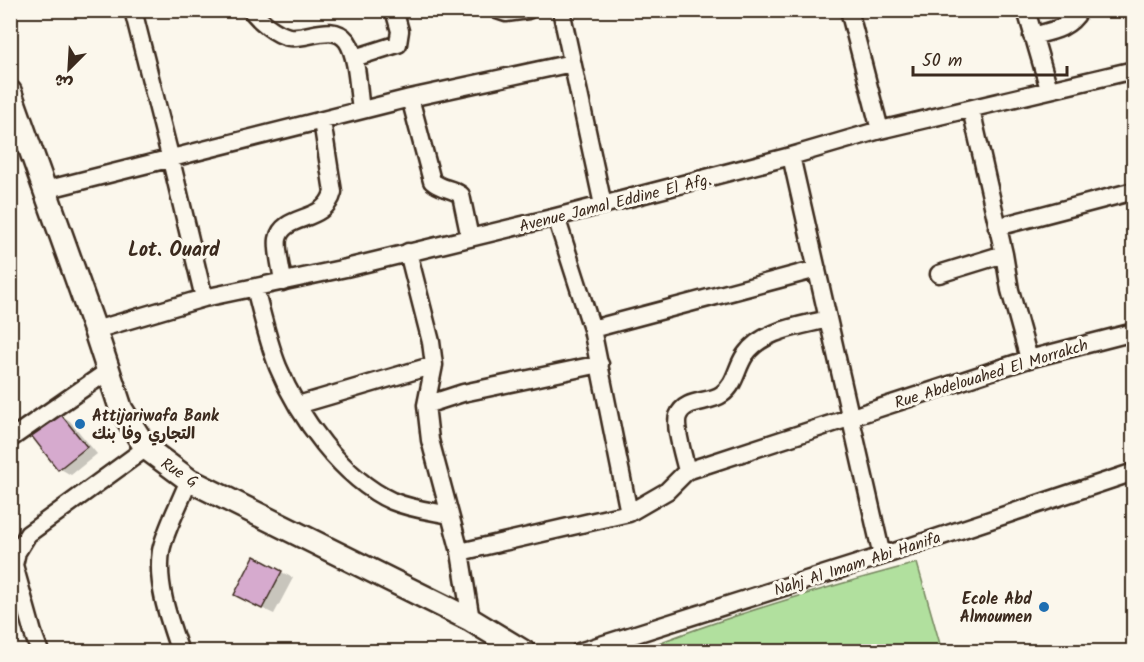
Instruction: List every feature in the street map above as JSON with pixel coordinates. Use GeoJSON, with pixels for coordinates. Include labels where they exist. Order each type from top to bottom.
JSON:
{"type":"FeatureCollection","features":[{"type":"Feature","properties":{"kind":"street"},"geometry":{"type":"LineString","coordinates":[[132,10],[204,298]]}},
{"type":"Feature","properties":{"kind":"street"},"geometry":{"type":"LineString","coordinates":[[251,10],[276,32],[291,37],[335,33],[347,41],[354,58],[361,110]]}},
{"type":"Feature","properties":{"kind":"street"},"geometry":{"type":"LineString","coordinates":[[354,58],[398,44],[400,31],[394,10]]}},
{"type":"Feature","properties":{"kind":"street"},"geometry":{"type":"LineString","coordinates":[[497,10],[506,14],[528,10]]}},
{"type":"Feature","properties":{"kind":"street"},"geometry":{"type":"LineString","coordinates":[[561,10],[603,205]]}},
{"type":"Feature","properties":{"kind":"street"},"geometry":{"type":"LineString","coordinates":[[849,10],[880,130]]}},
{"type":"Feature","properties":{"kind":"street"},"geometry":{"type":"LineString","coordinates":[[1026,10],[1049,89]]}},
{"type":"Feature","properties":{"kind":"street"},"geometry":{"type":"LineString","coordinates":[[1032,36],[1065,28],[1075,20],[1080,10]]}},
{"type":"Feature","properties":{"kind":"street"},"geometry":{"type":"LineString","coordinates":[[45,190],[410,98],[572,63]]}},
{"type":"Feature","properties":{"kind":"street","name":"Avenue Jamal Eddine El Afg."},"geometry":{"type":"LineString","coordinates":[[95,330],[204,298],[283,282],[556,217],[791,156],[880,130],[1134,70]]}},
{"type":"Feature","properties":{"kind":"street","name":"Rue G"},"geometry":{"type":"LineString","coordinates":[[10,92],[95,330],[121,410],[146,448],[189,480],[471,620],[524,651]]}},
{"type":"Feature","properties":{"kind":"street"},"geometry":{"type":"LineString","coordinates":[[410,98],[432,181],[440,188],[452,189],[461,195],[470,238]]}},
{"type":"Feature","properties":{"kind":"street"},"geometry":{"type":"LineString","coordinates":[[971,109],[1010,290],[1029,359]]}},
{"type":"Feature","properties":{"kind":"street"},"geometry":{"type":"LineString","coordinates":[[283,282],[278,240],[282,230],[292,223],[323,210],[331,202],[333,192],[322,121]]}},
{"type":"Feature","properties":{"kind":"street"},"geometry":{"type":"LineString","coordinates":[[791,156],[882,556]]}},
{"type":"Feature","properties":{"kind":"street"},"geometry":{"type":"LineString","coordinates":[[997,226],[1134,191]]}},
{"type":"Feature","properties":{"kind":"street"},"geometry":{"type":"LineString","coordinates":[[556,217],[600,364],[629,513]]}},
{"type":"Feature","properties":{"kind":"street"},"geometry":{"type":"LineString","coordinates":[[408,252],[431,342],[434,365],[426,405],[430,440],[460,552],[471,620]]}},
{"type":"Feature","properties":{"kind":"street"},"geometry":{"type":"LineString","coordinates":[[939,274],[1004,255]]}},
{"type":"Feature","properties":{"kind":"street"},"geometry":{"type":"LineString","coordinates":[[591,330],[817,269]]}},
{"type":"Feature","properties":{"kind":"street"},"geometry":{"type":"LineString","coordinates":[[255,288],[277,366],[297,405],[328,448],[355,478],[391,500],[415,509],[450,514]]}},
{"type":"Feature","properties":{"kind":"street"},"geometry":{"type":"LineString","coordinates":[[460,552],[629,513],[667,491],[687,471],[677,424],[678,414],[688,404],[720,396],[730,387],[744,357],[753,345],[768,336],[828,319]]}},
{"type":"Feature","properties":{"kind":"street","name":"Rue Abdelouahed El Morrakch"},"geometry":{"type":"LineString","coordinates":[[687,471],[849,416],[1029,359],[1134,332]]}},
{"type":"Feature","properties":{"kind":"street"},"geometry":{"type":"LineString","coordinates":[[426,405],[463,393],[600,364]]}},
{"type":"Feature","properties":{"kind":"street"},"geometry":{"type":"LineString","coordinates":[[297,405],[434,365]]}},
{"type":"Feature","properties":{"kind":"street"},"geometry":{"type":"LineString","coordinates":[[10,439],[108,371]]}},
{"type":"Feature","properties":{"kind":"street"},"geometry":{"type":"LineString","coordinates":[[40,651],[14,565],[16,552],[28,534],[146,448]]}},
{"type":"Feature","properties":{"kind":"street","name":"Nahj Al Imam Abi Hanifa"},"geometry":{"type":"LineString","coordinates":[[579,651],[882,556],[1134,472]]}},
{"type":"Feature","properties":{"kind":"street"},"geometry":{"type":"LineString","coordinates":[[180,651],[167,613],[160,580],[162,549],[189,480]]}},
{"type":"Feature","properties":{"kind":"green space"},"geometry":{"type":"Polygon","coordinates":[[[917,563],[942,651],[638,651],[776,603],[917,563]]]}},
{"type":"Feature","properties":{"kind":"building"},"geometry":{"type":"Polygon","coordinates":[[[59,412],[87,447],[58,470],[30,434],[59,412]]]}},
{"type":"Feature","properties":{"kind":"building"},"geometry":{"type":"Polygon","coordinates":[[[254,556],[282,571],[262,609],[234,595],[254,556]]]}},
{"type":"Feature","properties":{"kind":"place","name":"Attijariwafa Bank التجاري وفا بنك"},"geometry":{"type":"Point","coordinates":[80,424]}},
{"type":"Feature","properties":{"kind":"place","name":"Ecole Abd Almoumen"},"geometry":{"type":"Point","coordinates":[1044,607]}},
{"type":"Feature","properties":{"kind":"district","name":"Lot. Ouard"},"geometry":{"type":"Point","coordinates":[174,249]}}]}
